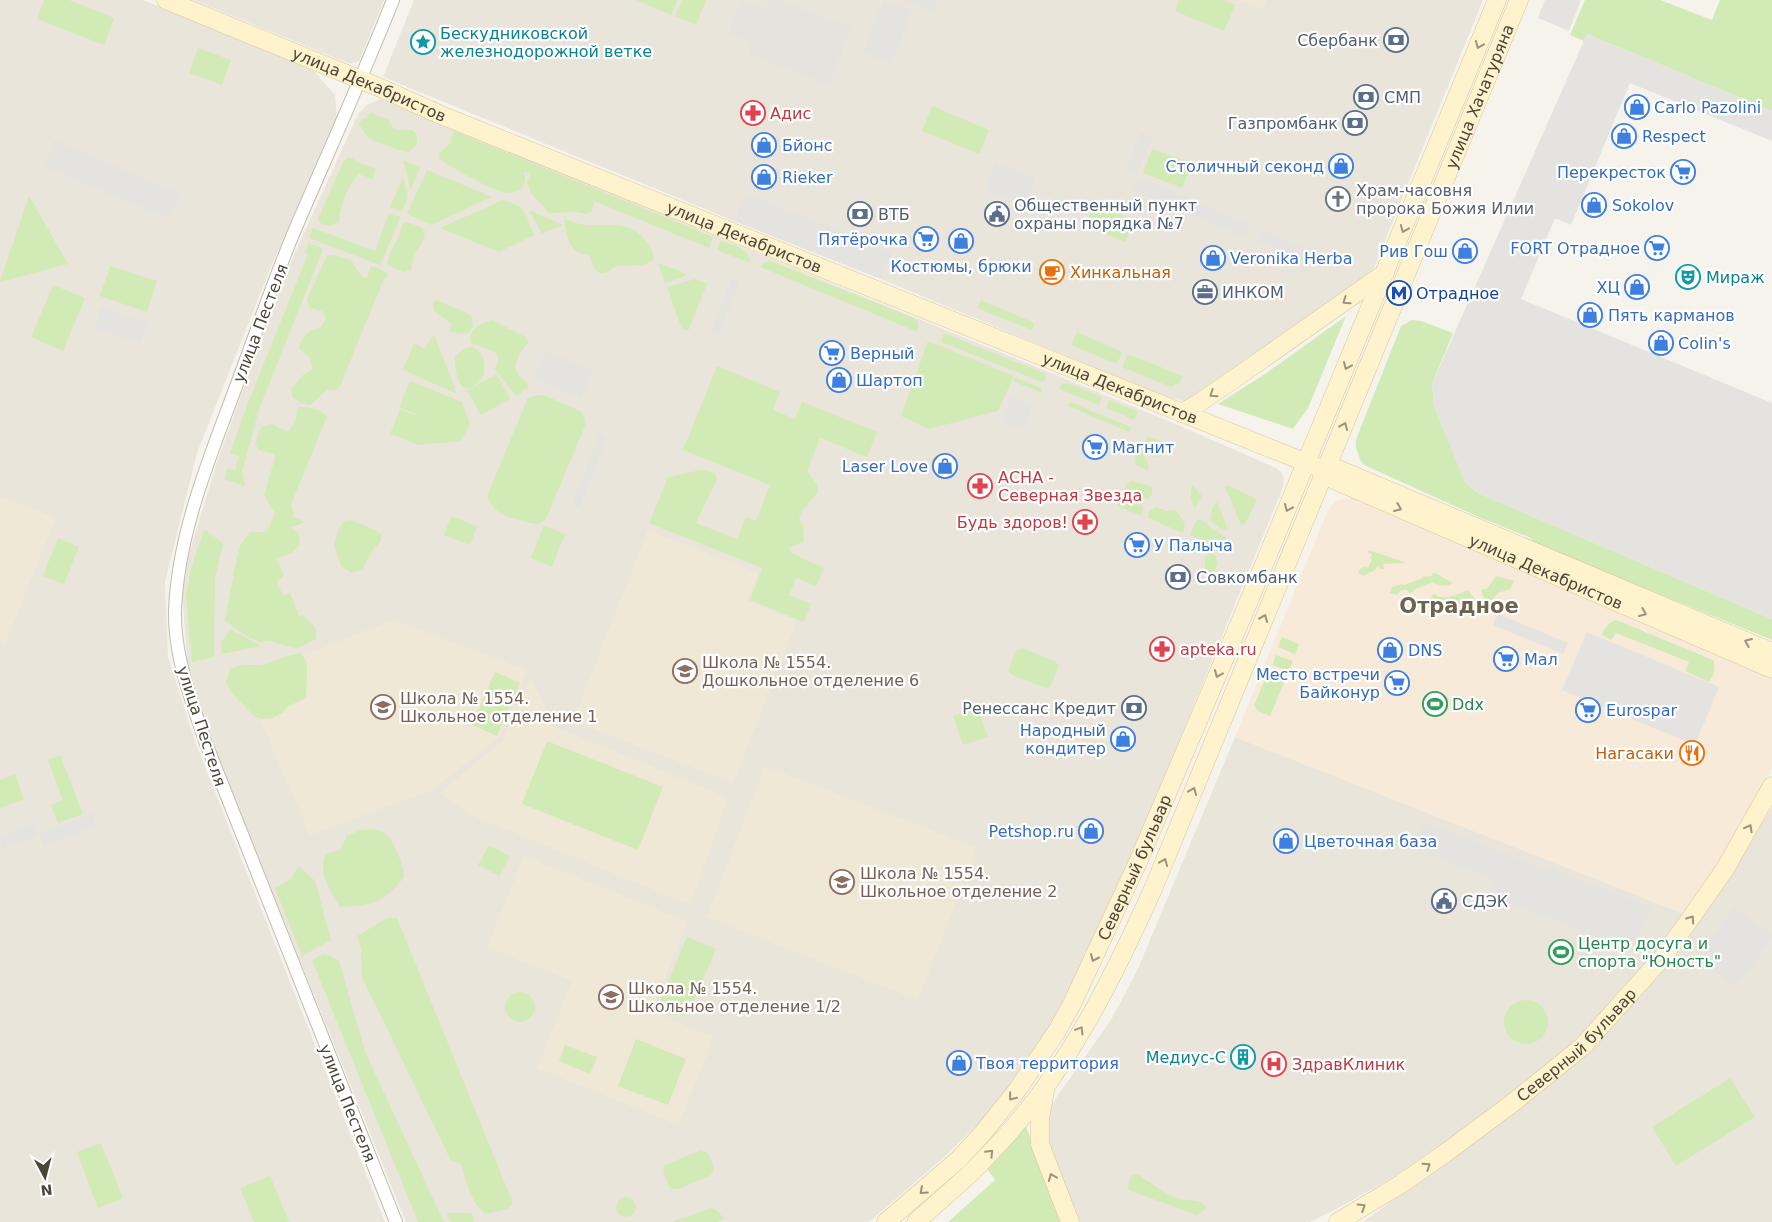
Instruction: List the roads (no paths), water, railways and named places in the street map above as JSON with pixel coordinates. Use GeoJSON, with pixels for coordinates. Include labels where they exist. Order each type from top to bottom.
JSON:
{"type":"FeatureCollection","features":[{"type":"Feature","properties":{"kind":"main road","name":"улица Декабристов"},"geometry":{"type":"LineString","coordinates":[[166,0],[441,116],[1324,470],[1334,480],[1772,669]]}},
{"type":"Feature","properties":{"kind":"main road","name":"улица Хачатуряна"},"geometry":{"type":"LineString","coordinates":[[1307,463],[1497,0]]}},
{"type":"Feature","properties":{"kind":"main road","name":"улица Хачатуряна"},"geometry":{"type":"LineString","coordinates":[[1324,470],[1395,304],[1519,0]]}},
{"type":"Feature","properties":{"kind":"main road"},"geometry":{"type":"LineString","coordinates":[[1181,413],[1240,375],[1386,273]]}},
{"type":"Feature","properties":{"kind":"main road","name":"Северный бульвар"},"geometry":{"type":"LineString","coordinates":[[886,1222],[953,1164],[982,1134],[1018,1089],[1057,1031],[1087,974],[1138,862],[1307,463]]}},
{"type":"Feature","properties":{"kind":"main road","name":"улица Декабристов"},"geometry":{"type":"LineString","coordinates":[[1324,470],[1338,469],[1772,652]]}},
{"type":"Feature","properties":{"kind":"main road","name":"Северный бульвар"},"geometry":{"type":"LineString","coordinates":[[916,1222],[972,1172],[1006,1136],[1046,1087],[1107,986],[1143,911],[1324,470]]}},
{"type":"Feature","properties":{"kind":"main road","name":"Северный бульвар"},"geometry":{"type":"LineString","coordinates":[[1338,1222],[1401,1184],[1444,1154],[1510,1105],[1582,1047],[1662,958],[1725,870],[1772,786]]}},
{"type":"Feature","properties":{"kind":"main road"},"geometry":{"type":"LineString","coordinates":[[1046,1087],[1040,1119],[1040,1144],[1070,1222]]}},
{"type":"Feature","properties":{"kind":"street","name":"улица Пестеля"},"geometry":{"type":"LineString","coordinates":[[393,0],[361,81],[294,233],[206,466],[179,566],[175,614],[183,672],[205,741],[396,1222]]}},
{"type":"Feature","properties":{"kind":"place","name":"Сбербанк"},"geometry":{"type":"Point","coordinates":[1396,40]}},
{"type":"Feature","properties":{"kind":"place","name":"Бескудниковской железнодорожной ветке"},"geometry":{"type":"Point","coordinates":[423,42]}},
{"type":"Feature","properties":{"kind":"place","name":"СМП"},"geometry":{"type":"Point","coordinates":[1366,97]}},
{"type":"Feature","properties":{"kind":"place","name":"Carlo Pazolini"},"geometry":{"type":"Point","coordinates":[1637,107]}},
{"type":"Feature","properties":{"kind":"place","name":"Адис"},"geometry":{"type":"Point","coordinates":[753,113]}},
{"type":"Feature","properties":{"kind":"place","name":"Газпромбанк"},"geometry":{"type":"Point","coordinates":[1355,123]}},
{"type":"Feature","properties":{"kind":"place","name":"Respect"},"geometry":{"type":"Point","coordinates":[1624,136]}},
{"type":"Feature","properties":{"kind":"place","name":"Бйонс"},"geometry":{"type":"Point","coordinates":[764,145]}},
{"type":"Feature","properties":{"kind":"place","name":"Столичный секонд"},"geometry":{"type":"Point","coordinates":[1341,166]}},
{"type":"Feature","properties":{"kind":"place","name":"Перекресток"},"geometry":{"type":"Point","coordinates":[1683,172]}},
{"type":"Feature","properties":{"kind":"place","name":"Rieker"},"geometry":{"type":"Point","coordinates":[764,177]}},
{"type":"Feature","properties":{"kind":"place","name":"Храм-часовня пророка Божия Илии"},"geometry":{"type":"Point","coordinates":[1338,199]}},
{"type":"Feature","properties":{"kind":"place","name":"Sokolov"},"geometry":{"type":"Point","coordinates":[1594,205]}},
{"type":"Feature","properties":{"kind":"place","name":"ВТБ"},"geometry":{"type":"Point","coordinates":[860,214]}},
{"type":"Feature","properties":{"kind":"place","name":"Общественный пункт охраны порядка №7"},"geometry":{"type":"Point","coordinates":[997,214]}},
{"type":"Feature","properties":{"kind":"place","name":"Пятёрочка"},"geometry":{"type":"Point","coordinates":[926,239]}},
{"type":"Feature","properties":{"kind":"place","name":"Костюмы, брюки"},"geometry":{"type":"Point","coordinates":[961,241]}},
{"type":"Feature","properties":{"kind":"place","name":"FORT Отрадное"},"geometry":{"type":"Point","coordinates":[1657,248]}},
{"type":"Feature","properties":{"kind":"place","name":"Рив Гош"},"geometry":{"type":"Point","coordinates":[1465,251]}},
{"type":"Feature","properties":{"kind":"place","name":"Veronika Herba"},"geometry":{"type":"Point","coordinates":[1213,258]}},
{"type":"Feature","properties":{"kind":"place","name":"Хинкальная"},"geometry":{"type":"Point","coordinates":[1052,272]}},
{"type":"Feature","properties":{"kind":"place","name":"Мираж"},"geometry":{"type":"Point","coordinates":[1688,277]}},
{"type":"Feature","properties":{"kind":"place","name":"ХЦ"},"geometry":{"type":"Point","coordinates":[1637,287]}},
{"type":"Feature","properties":{"kind":"place","name":"ИНКОМ"},"geometry":{"type":"Point","coordinates":[1205,292]}},
{"type":"Feature","properties":{"kind":"place","name":"Отрадное"},"geometry":{"type":"Point","coordinates":[1399,293]}},
{"type":"Feature","properties":{"kind":"place","name":"Пять карманов"},"geometry":{"type":"Point","coordinates":[1590,315]}},
{"type":"Feature","properties":{"kind":"place","name":"Colin's"},"geometry":{"type":"Point","coordinates":[1661,343]}},
{"type":"Feature","properties":{"kind":"place","name":"Верный"},"geometry":{"type":"Point","coordinates":[832,353]}},
{"type":"Feature","properties":{"kind":"place","name":"Шартоп"},"geometry":{"type":"Point","coordinates":[839,380]}},
{"type":"Feature","properties":{"kind":"place","name":"Магнит"},"geometry":{"type":"Point","coordinates":[1095,447]}},
{"type":"Feature","properties":{"kind":"place","name":"Laser Love"},"geometry":{"type":"Point","coordinates":[945,466]}},
{"type":"Feature","properties":{"kind":"place","name":"АСНА - Северная Звезда"},"geometry":{"type":"Point","coordinates":[980,486]}},
{"type":"Feature","properties":{"kind":"place","name":"Будь здоров!"},"geometry":{"type":"Point","coordinates":[1085,522]}},
{"type":"Feature","properties":{"kind":"place","name":"У Палыча"},"geometry":{"type":"Point","coordinates":[1137,545]}},
{"type":"Feature","properties":{"kind":"place","name":"Совкомбанк"},"geometry":{"type":"Point","coordinates":[1178,577]}},
{"type":"Feature","properties":{"kind":"place","name":"apteka.ru"},"geometry":{"type":"Point","coordinates":[1162,649]}},
{"type":"Feature","properties":{"kind":"place","name":"DNS"},"geometry":{"type":"Point","coordinates":[1390,650]}},
{"type":"Feature","properties":{"kind":"place","name":"Мал"},"geometry":{"type":"Point","coordinates":[1506,659]}},
{"type":"Feature","properties":{"kind":"place","name":"Школа № 1554. Дошкольное отделение 6"},"geometry":{"type":"Point","coordinates":[685,671]}},
{"type":"Feature","properties":{"kind":"place","name":"Место встречи Байконур"},"geometry":{"type":"Point","coordinates":[1397,683]}},
{"type":"Feature","properties":{"kind":"place","name":"Ddx"},"geometry":{"type":"Point","coordinates":[1435,704]}},
{"type":"Feature","properties":{"kind":"place","name":"Школа № 1554. Школьное отделение 1"},"geometry":{"type":"Point","coordinates":[383,707]}},
{"type":"Feature","properties":{"kind":"place","name":"Ренессанс Кредит"},"geometry":{"type":"Point","coordinates":[1134,708]}},
{"type":"Feature","properties":{"kind":"place","name":"Eurospar"},"geometry":{"type":"Point","coordinates":[1588,710]}},
{"type":"Feature","properties":{"kind":"place","name":"Народный кондитер"},"geometry":{"type":"Point","coordinates":[1123,739]}},
{"type":"Feature","properties":{"kind":"place","name":"Нагасаки"},"geometry":{"type":"Point","coordinates":[1692,753]}},
{"type":"Feature","properties":{"kind":"place","name":"Petshop.ru"},"geometry":{"type":"Point","coordinates":[1091,831]}},
{"type":"Feature","properties":{"kind":"place","name":"Цветочная база"},"geometry":{"type":"Point","coordinates":[1286,841]}},
{"type":"Feature","properties":{"kind":"place","name":"Школа № 1554. Школьное отделение 2"},"geometry":{"type":"Point","coordinates":[842,882]}},
{"type":"Feature","properties":{"kind":"place","name":"СДЭК"},"geometry":{"type":"Point","coordinates":[1444,901]}},
{"type":"Feature","properties":{"kind":"place","name":"Центр досуга и спорта \"Юность\""},"geometry":{"type":"Point","coordinates":[1561,952]}},
{"type":"Feature","properties":{"kind":"place","name":"Школа № 1554. Школьное отделение 1/2"},"geometry":{"type":"Point","coordinates":[611,997]}},
{"type":"Feature","properties":{"kind":"place","name":"Медиус-С"},"geometry":{"type":"Point","coordinates":[1243,1057]}},
{"type":"Feature","properties":{"kind":"place","name":"Твоя территория"},"geometry":{"type":"Point","coordinates":[959,1063]}},
{"type":"Feature","properties":{"kind":"place","name":"ЗдравКлиник"},"geometry":{"type":"Point","coordinates":[1274,1064]}},
{"type":"Feature","properties":{"kind":"district","name":"Отрадное"},"geometry":{"type":"Point","coordinates":[1459,606]}}]}
